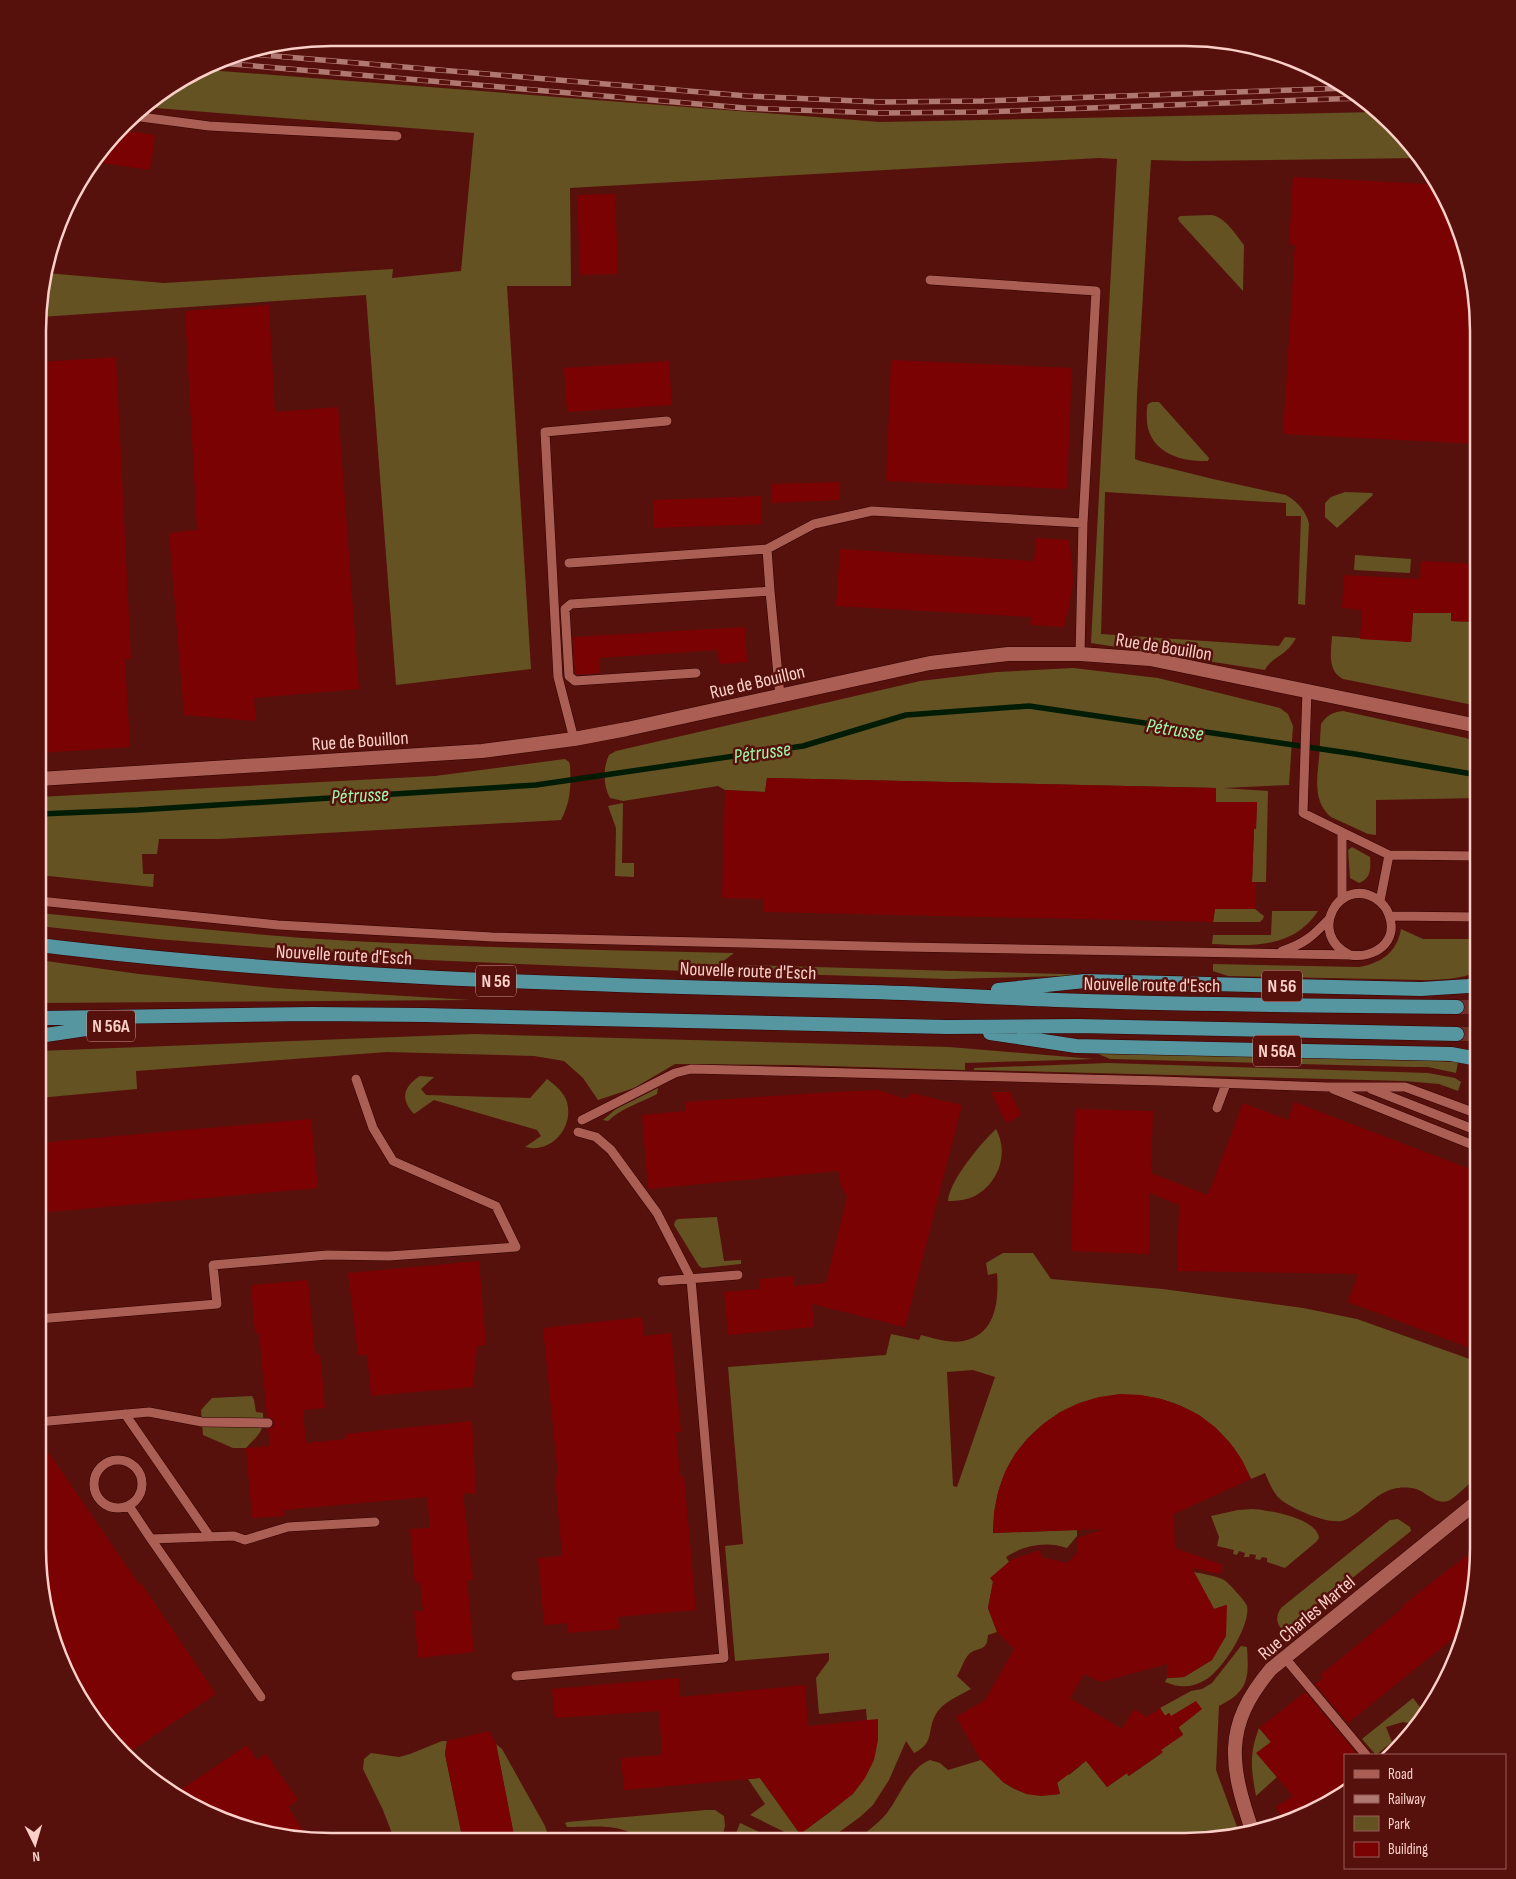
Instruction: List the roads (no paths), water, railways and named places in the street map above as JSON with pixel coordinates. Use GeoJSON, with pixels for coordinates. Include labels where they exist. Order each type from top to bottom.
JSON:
{"type":"FeatureCollection","features":[{"type":"Feature","properties":{"kind":"highway","name":"Nouvelle route d'Esch"},"geometry":{"type":"LineString","coordinates":[[46,946],[115,955],[331,973],[512,981],[956,994],[1082,1001],[1457,1007]]}},
{"type":"Feature","properties":{"kind":"highway","name":"N 56"},"geometry":{"type":"LineString","coordinates":[[956,994],[1085,981],[1421,989],[1470,986]]}},
{"type":"Feature","properties":{"kind":"highway","name":"N 56"},"geometry":{"type":"LineString","coordinates":[[183,1016],[330,1014],[508,1016],[947,1026],[1086,1026],[1457,1034]]}},
{"type":"Feature","properties":{"kind":"highway","name":"N 56A"},"geometry":{"type":"LineString","coordinates":[[46,1018],[183,1016]]}},
{"type":"Feature","properties":{"kind":"highway","name":"N 56A"},"geometry":{"type":"LineString","coordinates":[[46,1035],[183,1016]]}},
{"type":"Feature","properties":{"kind":"highway","name":"N 56A"},"geometry":{"type":"LineString","coordinates":[[947,1026],[1076,1046],[1443,1054],[1470,1057]]}},
{"type":"Feature","properties":{"kind":"street","name":"Rue de Bouillon"},"geometry":{"type":"LineString","coordinates":[[46,778],[482,751],[574,739],[627,729],[930,662],[1008,654],[1080,654],[1150,659],[1470,724]]}},
{"type":"Feature","properties":{"kind":"street","name":"Rue Charles Martel"},"geometry":{"type":"LineString","coordinates":[[1250,1825],[1236,1779],[1234,1759],[1240,1720],[1248,1701],[1267,1674],[1285,1658],[1470,1508]]}},
{"type":"Feature","properties":{"kind":"lane"},"geometry":{"type":"LineString","coordinates":[[143,117],[208,126],[397,136]]}},
{"type":"Feature","properties":{"kind":"lane"},"geometry":{"type":"LineString","coordinates":[[930,280],[1096,291],[1084,523],[1080,654]]}},
{"type":"Feature","properties":{"kind":"lane"},"geometry":{"type":"LineString","coordinates":[[574,739],[558,677],[545,432],[667,421]]}},
{"type":"Feature","properties":{"kind":"lane"},"geometry":{"type":"LineString","coordinates":[[569,563],[767,549],[814,524],[872,511],[1084,523]]}},
{"type":"Feature","properties":{"kind":"lane"},"geometry":{"type":"LineString","coordinates":[[767,549],[780,696]]}},
{"type":"Feature","properties":{"kind":"lane"},"geometry":{"type":"LineString","coordinates":[[696,673],[575,681],[569,676],[565,609],[571,604],[770,591]]}},
{"type":"Feature","properties":{"kind":"lane"},"geometry":{"type":"LineString","coordinates":[[1308,690],[1303,813],[1389,855],[1470,856]]}},
{"type":"Feature","properties":{"kind":"lane"},"geometry":{"type":"LineString","coordinates":[[1342,832],[1342,899]]}},
{"type":"Feature","properties":{"kind":"lane"},"geometry":{"type":"LineString","coordinates":[[1380,901],[1389,855]]}},
{"type":"Feature","properties":{"kind":"lane"},"geometry":{"type":"LineString","coordinates":[[46,902],[278,925],[492,937],[1273,953],[1350,955],[1359,957],[1378,951],[1385,944],[1391,926],[1390,916],[1380,901],[1371,896],[1351,895],[1342,899],[1332,910],[1328,928],[1330,937],[1335,945],[1350,955]]}},
{"type":"Feature","properties":{"kind":"lane"},"geometry":{"type":"LineString","coordinates":[[1390,916],[1470,917]]}},
{"type":"Feature","properties":{"kind":"lane"},"geometry":{"type":"LineString","coordinates":[[1273,953],[1296,947],[1312,937],[1329,920]]}},
{"type":"Feature","properties":{"kind":"lane"},"geometry":{"type":"LineString","coordinates":[[582,1120],[675,1072],[692,1069],[1328,1087],[1405,1087],[1470,1111]]}},
{"type":"Feature","properties":{"kind":"lane"},"geometry":{"type":"LineString","coordinates":[[46,1318],[217,1304],[213,1265],[327,1255],[389,1256],[516,1247],[496,1206],[393,1161],[373,1128],[356,1078]]}},
{"type":"Feature","properties":{"kind":"lane"},"geometry":{"type":"LineString","coordinates":[[1217,1108],[1226,1084]]}},
{"type":"Feature","properties":{"kind":"lane"},"geometry":{"type":"LineString","coordinates":[[1328,1087],[1470,1143]]}},
{"type":"Feature","properties":{"kind":"lane"},"geometry":{"type":"LineString","coordinates":[[1366,1087],[1470,1128]]}},
{"type":"Feature","properties":{"kind":"lane"},"geometry":{"type":"LineString","coordinates":[[516,1676],[724,1658],[691,1279],[657,1213],[611,1150],[596,1137],[578,1132]]}},
{"type":"Feature","properties":{"kind":"lane"},"geometry":{"type":"LineString","coordinates":[[662,1282],[738,1275]]}},
{"type":"Feature","properties":{"kind":"lane"},"geometry":{"type":"LineString","coordinates":[[46,1421],[149,1412],[202,1422],[268,1423]]}},
{"type":"Feature","properties":{"kind":"lane"},"geometry":{"type":"LineString","coordinates":[[125,1414],[210,1537]]}},
{"type":"Feature","properties":{"kind":"lane"},"geometry":{"type":"LineString","coordinates":[[124,1460],[138,1469],[141,1477],[141,1493],[129,1506],[121,1508],[105,1504],[95,1491],[96,1474],[108,1462],[124,1460]]}},
{"type":"Feature","properties":{"kind":"lane"},"geometry":{"type":"LineString","coordinates":[[129,1506],[261,1698]]}},
{"type":"Feature","properties":{"kind":"lane"},"geometry":{"type":"LineString","coordinates":[[151,1539],[234,1536],[245,1540],[288,1528],[375,1522]]}},
{"type":"Feature","properties":{"kind":"lane"},"geometry":{"type":"LineString","coordinates":[[1285,1658],[1365,1754]]}},
{"type":"Feature","properties":{"kind":"waterway","name":"Pétrusse"},"geometry":{"type":"LineString","coordinates":[[46,814],[138,810],[536,785],[803,746],[906,715],[1029,706],[1355,754],[1470,774]]}},
{"type":"Feature","properties":{"kind":"tunnel"},"geometry":{"type":"LineString","coordinates":[[1457,1007],[1470,1007]]}},
{"type":"Feature","properties":{"kind":"tunnel"},"geometry":{"type":"LineString","coordinates":[[1457,1034],[1470,1034]]}},
{"type":"Feature","properties":{"kind":"railway"},"geometry":{"type":"LineString","coordinates":[[262,55],[747,96],[881,102],[982,101],[1334,89]]}},
{"type":"Feature","properties":{"kind":"railway"},"geometry":{"type":"LineString","coordinates":[[232,64],[745,108],[880,113],[981,112],[1349,98]]}}]}
